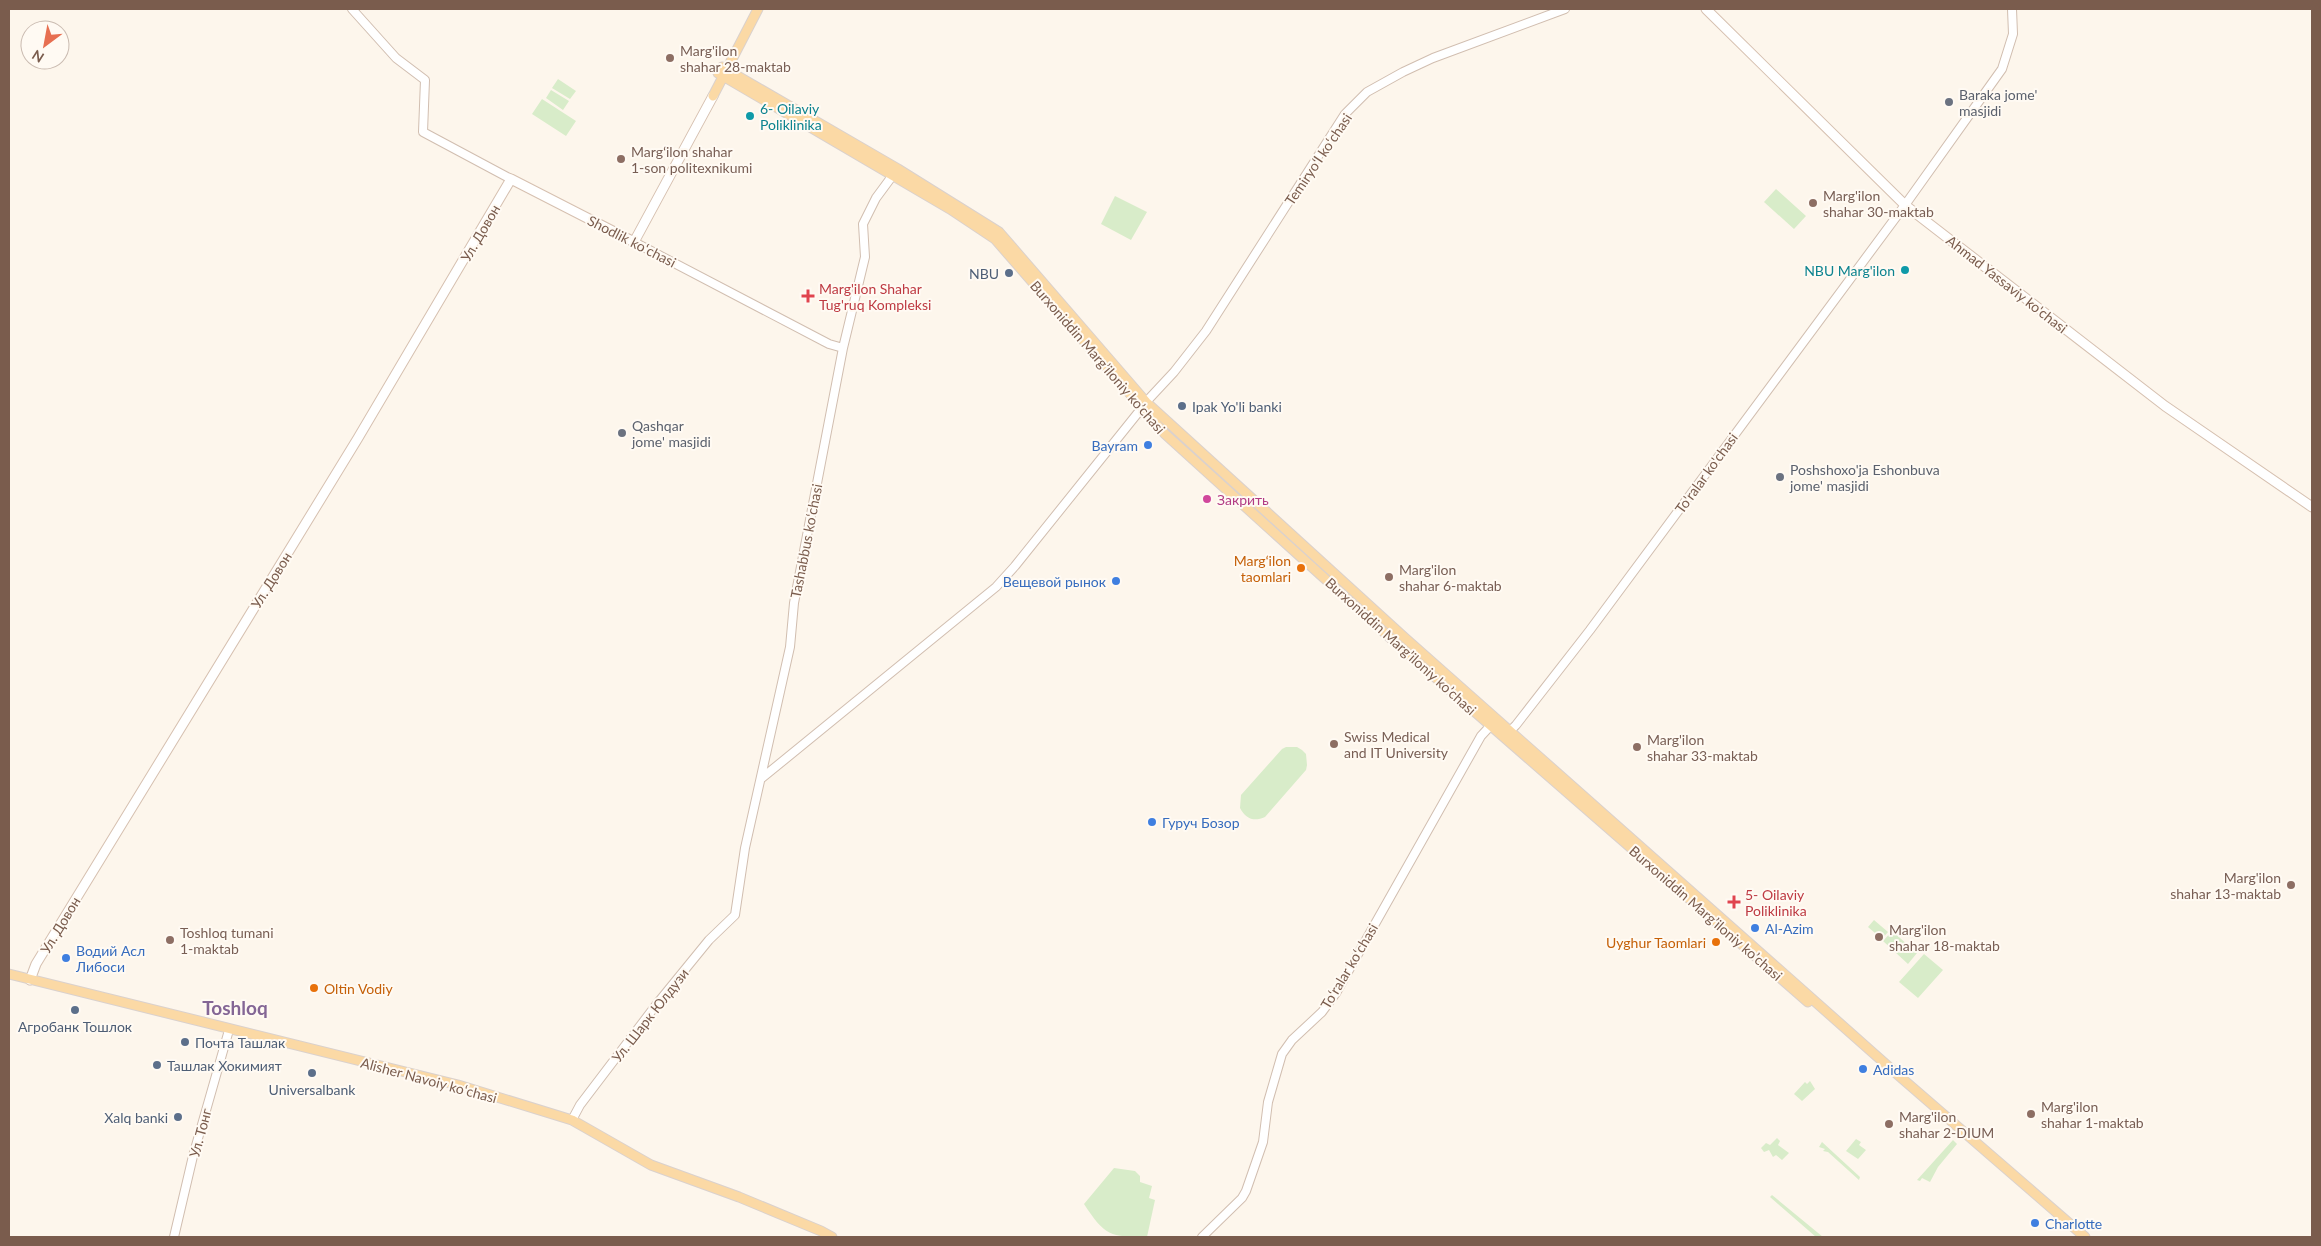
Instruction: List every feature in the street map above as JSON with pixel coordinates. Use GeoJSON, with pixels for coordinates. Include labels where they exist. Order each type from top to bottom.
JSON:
{"type":"FeatureCollection","features":[{"type":"Feature","properties":{"kind":"main road"},"geometry":{"type":"LineString","coordinates":[[634,242],[713,96],[722,71],[752,9]]}},
{"type":"Feature","properties":{"kind":"main road"},"geometry":{"type":"LineString","coordinates":[[722,71],[758,9]]}},
{"type":"Feature","properties":{"kind":"main road","name":"Ahmad Yassaviy ko'chasi"},"geometry":{"type":"LineString","coordinates":[[1706,9],[1905,205],[2165,406],[2312,506]]}},
{"type":"Feature","properties":{"kind":"main road","name":"Burxoniddin Marg’iloniy ko’chasi"},"geometry":{"type":"LineString","coordinates":[[722,71],[999,232],[1087,333],[1165,434],[1242,505],[1494,722],[2078,1237]]}},
{"type":"Feature","properties":{"kind":"main road","name":"Burxoniddin Marg’iloniy ko’chasi"},"geometry":{"type":"LineString","coordinates":[[895,172],[995,239],[1144,406]]}},
{"type":"Feature","properties":{"kind":"main road","name":"Shodlik koʻchasi"},"geometry":{"type":"LineString","coordinates":[[512,179],[634,242]]}},
{"type":"Feature","properties":{"kind":"main road","name":"Ул. Довон"},"geometry":{"type":"LineString","coordinates":[[30,980],[36,964],[358,438],[512,179]]}},
{"type":"Feature","properties":{"kind":"main road","name":"Burxoniddin Marg’iloniy ko’chasi"},"geometry":{"type":"LineString","coordinates":[[1507,734],[2085,1237]]}},
{"type":"Feature","properties":{"kind":"main road","name":"Alisher Navoiy koʻchasi"},"geometry":{"type":"LineString","coordinates":[[9,974],[229,1030],[458,1085],[572,1120],[651,1165],[739,1197],[832,1237]]}},
{"type":"Feature","properties":{"kind":"street","name":"Shodlik koʻchasi"},"geometry":{"type":"LineString","coordinates":[[352,9],[396,58],[425,80],[423,132],[512,179]]}},
{"type":"Feature","properties":{"kind":"street","name":"Temiryoʻl koʻchasi"},"geometry":{"type":"LineString","coordinates":[[762,778],[996,587],[1016,566],[1206,331],[1345,114],[1367,92],[1433,58],[1565,9]]}},
{"type":"Feature","properties":{"kind":"street"},"geometry":{"type":"LineString","coordinates":[[1905,205],[2002,69],[2012,34],[2012,9]]}},
{"type":"Feature","properties":{"kind":"street","name":"Tashabbus koʻchasi"},"geometry":{"type":"LineString","coordinates":[[735,915],[745,848],[767,757],[790,647],[794,603],[843,348],[865,257],[863,224],[876,198],[895,172]]}},
{"type":"Feature","properties":{"kind":"street","name":"To'ralar ko'chasi"},"geometry":{"type":"LineString","coordinates":[[1507,734],[1590,630],[1905,205]]}},
{"type":"Feature","properties":{"kind":"street","name":"Shodlik koʻchasi"},"geometry":{"type":"LineString","coordinates":[[634,242],[829,344],[843,348]]}},
{"type":"Feature","properties":{"kind":"street","name":"Toʻralar koʻchasi"},"geometry":{"type":"LineString","coordinates":[[1202,1237],[1242,1198],[1246,1191],[1263,1142],[1268,1102],[1284,1050],[1315,1016],[1322,1012],[1333,998],[1481,736],[1494,722]]}},
{"type":"Feature","properties":{"kind":"street"},"geometry":{"type":"LineString","coordinates":[[767,757],[780,762]]}},
{"type":"Feature","properties":{"kind":"street","name":"Ул. Шарк Юлдузи"},"geometry":{"type":"LineString","coordinates":[[572,1120],[580,1105],[654,1007],[709,940],[735,915]]}},
{"type":"Feature","properties":{"kind":"street","name":"Ул. Тонг"},"geometry":{"type":"LineString","coordinates":[[174,1237],[229,1030]]}},
{"type":"Feature","properties":{"kind":"green space"},"geometry":{"type":"Polygon","coordinates":[[[558,79],[576,91],[570,99],[552,88],[558,79]]]}},
{"type":"Feature","properties":{"kind":"green space"},"geometry":{"type":"Polygon","coordinates":[[[551,90],[569,101],[563,110],[546,98],[551,90]]]}},
{"type":"Feature","properties":{"kind":"green space"},"geometry":{"type":"Polygon","coordinates":[[[542,99],[576,121],[566,136],[532,114],[542,99]]]}},
{"type":"Feature","properties":{"kind":"green space"},"geometry":{"type":"Polygon","coordinates":[[[1776,189],[1806,216],[1794,229],[1764,202],[1776,189]]]}},
{"type":"Feature","properties":{"kind":"green space"},"geometry":{"type":"Polygon","coordinates":[[[1115,196],[1147,212],[1131,240],[1101,224],[1115,196]]]}},
{"type":"Feature","properties":{"kind":"green space"},"geometry":{"type":"Polygon","coordinates":[[[1297,747],[1306,754],[1306,770],[1265,817],[1254,819],[1248,817],[1240,808],[1241,795],[1282,749],[1297,747]]]}},
{"type":"Feature","properties":{"kind":"green space"},"geometry":{"type":"Polygon","coordinates":[[[1874,920],[1888,932],[1882,939],[1868,927],[1874,920]]]}},
{"type":"Feature","properties":{"kind":"green space"},"geometry":{"type":"Polygon","coordinates":[[[1892,931],[1917,953],[1908,964],[1883,941],[1892,931]]]}},
{"type":"Feature","properties":{"kind":"green space"},"geometry":{"type":"Polygon","coordinates":[[[1924,954],[1943,970],[1918,998],[1899,982],[1924,954]]]}},
{"type":"Feature","properties":{"kind":"green space"},"geometry":{"type":"Polygon","coordinates":[[[1810,1081],[1815,1089],[1802,1101],[1794,1094],[1805,1082],[1807,1084],[1810,1081]]]}},
{"type":"Feature","properties":{"kind":"green space"},"geometry":{"type":"Polygon","coordinates":[[[1777,1138],[1780,1141],[1778,1145],[1789,1153],[1782,1160],[1776,1155],[1773,1157],[1769,1150],[1764,1152],[1761,1148],[1766,1143],[1770,1145],[1777,1138]]]}},
{"type":"Feature","properties":{"kind":"green space"},"geometry":{"type":"Polygon","coordinates":[[[1856,1139],[1861,1142],[1859,1145],[1866,1150],[1858,1159],[1846,1151],[1856,1139]]]}},
{"type":"Feature","properties":{"kind":"green space"},"geometry":{"type":"Polygon","coordinates":[[[1953,1140],[1957,1144],[1938,1167],[1930,1182],[1922,1178],[1920,1181],[1917,1180],[1953,1140]]]}},
{"type":"Feature","properties":{"kind":"green space"},"geometry":{"type":"Polygon","coordinates":[[[1822,1142],[1860,1177],[1859,1180],[1828,1152],[1823,1151],[1825,1149],[1819,1147],[1822,1142]]]}},
{"type":"Feature","properties":{"kind":"green space"},"geometry":{"type":"Polygon","coordinates":[[[1114,1168],[1135,1171],[1140,1176],[1140,1182],[1152,1186],[1149,1198],[1155,1200],[1147,1237],[1116,1235],[1103,1229],[1084,1204],[1114,1168]]]}},
{"type":"Feature","properties":{"kind":"green space"},"geometry":{"type":"Polygon","coordinates":[[[1772,1195],[1823,1237],[1816,1237],[1770,1197],[1772,1195]]]}},
{"type":"Feature","properties":{"kind":"place","name":"Marg'ilon shahar 28-maktab"},"geometry":{"type":"Point","coordinates":[670,58]}},
{"type":"Feature","properties":{"kind":"place","name":"Baraka jome' masjidi"},"geometry":{"type":"Point","coordinates":[1949,102]}},
{"type":"Feature","properties":{"kind":"place","name":"6- Oilaviy Poliklinika"},"geometry":{"type":"Point","coordinates":[750,116]}},
{"type":"Feature","properties":{"kind":"place","name":"Margʻilon shahar 1-son politexnikumi"},"geometry":{"type":"Point","coordinates":[621,159]}},
{"type":"Feature","properties":{"kind":"place","name":"Marg'ilon shahar 30-maktab"},"geometry":{"type":"Point","coordinates":[1813,203]}},
{"type":"Feature","properties":{"kind":"place","name":"NBU Marg'ilon"},"geometry":{"type":"Point","coordinates":[1905,270]}},
{"type":"Feature","properties":{"kind":"place","name":"NBU"},"geometry":{"type":"Point","coordinates":[1009,273]}},
{"type":"Feature","properties":{"kind":"place","name":"Marg'ilon Shahar Tug'ruq Kompleksi"},"geometry":{"type":"Point","coordinates":[808,296]}},
{"type":"Feature","properties":{"kind":"place","name":"Ipak Yo'li banki"},"geometry":{"type":"Point","coordinates":[1182,406]}},
{"type":"Feature","properties":{"kind":"place","name":"Qashqar jome' masjidi"},"geometry":{"type":"Point","coordinates":[622,433]}},
{"type":"Feature","properties":{"kind":"place","name":"Bayram"},"geometry":{"type":"Point","coordinates":[1148,445]}},
{"type":"Feature","properties":{"kind":"place","name":"Poshshoxo'ja Eshonbuva jome' masjidi"},"geometry":{"type":"Point","coordinates":[1780,477]}},
{"type":"Feature","properties":{"kind":"place","name":"Закрить"},"geometry":{"type":"Point","coordinates":[1207,499]}},
{"type":"Feature","properties":{"kind":"place","name":"Margʻilon taomlari"},"geometry":{"type":"Point","coordinates":[1301,568]}},
{"type":"Feature","properties":{"kind":"place","name":"Marg'ilon shahar 6-maktab"},"geometry":{"type":"Point","coordinates":[1389,577]}},
{"type":"Feature","properties":{"kind":"place","name":"Вещевой рынок"},"geometry":{"type":"Point","coordinates":[1116,581]}},
{"type":"Feature","properties":{"kind":"place","name":"Swiss Medical and IT University"},"geometry":{"type":"Point","coordinates":[1334,744]}},
{"type":"Feature","properties":{"kind":"place","name":"Marg'ilon shahar 33-maktab"},"geometry":{"type":"Point","coordinates":[1637,747]}},
{"type":"Feature","properties":{"kind":"place","name":"Гуруч Бозор"},"geometry":{"type":"Point","coordinates":[1152,822]}},
{"type":"Feature","properties":{"kind":"place","name":"Marg'ilon shahar 13-maktab"},"geometry":{"type":"Point","coordinates":[2291,885]}},
{"type":"Feature","properties":{"kind":"place","name":"5- Oilaviy Poliklinika"},"geometry":{"type":"Point","coordinates":[1734,902]}},
{"type":"Feature","properties":{"kind":"place","name":"Al-Azim"},"geometry":{"type":"Point","coordinates":[1755,928]}},
{"type":"Feature","properties":{"kind":"place","name":"Marg'ilon shahar 18-maktab"},"geometry":{"type":"Point","coordinates":[1879,937]}},
{"type":"Feature","properties":{"kind":"place","name":"Toshloq tumani 1-maktab"},"geometry":{"type":"Point","coordinates":[170,940]}},
{"type":"Feature","properties":{"kind":"place","name":"Uyghur Taomlari"},"geometry":{"type":"Point","coordinates":[1716,942]}},
{"type":"Feature","properties":{"kind":"place","name":"Водий Асл Либоси"},"geometry":{"type":"Point","coordinates":[66,958]}},
{"type":"Feature","properties":{"kind":"place","name":"Oltin Vodiy"},"geometry":{"type":"Point","coordinates":[314,988]}},
{"type":"Feature","properties":{"kind":"place","name":"Агробанк Тошлок"},"geometry":{"type":"Point","coordinates":[75,1010]}},
{"type":"Feature","properties":{"kind":"place","name":"Почта Ташлак"},"geometry":{"type":"Point","coordinates":[185,1042]}},
{"type":"Feature","properties":{"kind":"place","name":"Ташлак Хокимият"},"geometry":{"type":"Point","coordinates":[157,1065]}},
{"type":"Feature","properties":{"kind":"place","name":"Adidas"},"geometry":{"type":"Point","coordinates":[1863,1069]}},
{"type":"Feature","properties":{"kind":"place","name":"Universalbank"},"geometry":{"type":"Point","coordinates":[312,1073]}},
{"type":"Feature","properties":{"kind":"place","name":"Marg'ilon shahar 1-maktab"},"geometry":{"type":"Point","coordinates":[2031,1114]}},
{"type":"Feature","properties":{"kind":"place","name":"Xalq banki"},"geometry":{"type":"Point","coordinates":[178,1117]}},
{"type":"Feature","properties":{"kind":"place","name":"Marg'ilon shahar 2-DIUM"},"geometry":{"type":"Point","coordinates":[1889,1124]}},
{"type":"Feature","properties":{"kind":"place","name":"Charlotte"},"geometry":{"type":"Point","coordinates":[2035,1223]}},
{"type":"Feature","properties":{"kind":"district","name":"Toshloq"},"geometry":{"type":"Point","coordinates":[235,1007]}}]}
